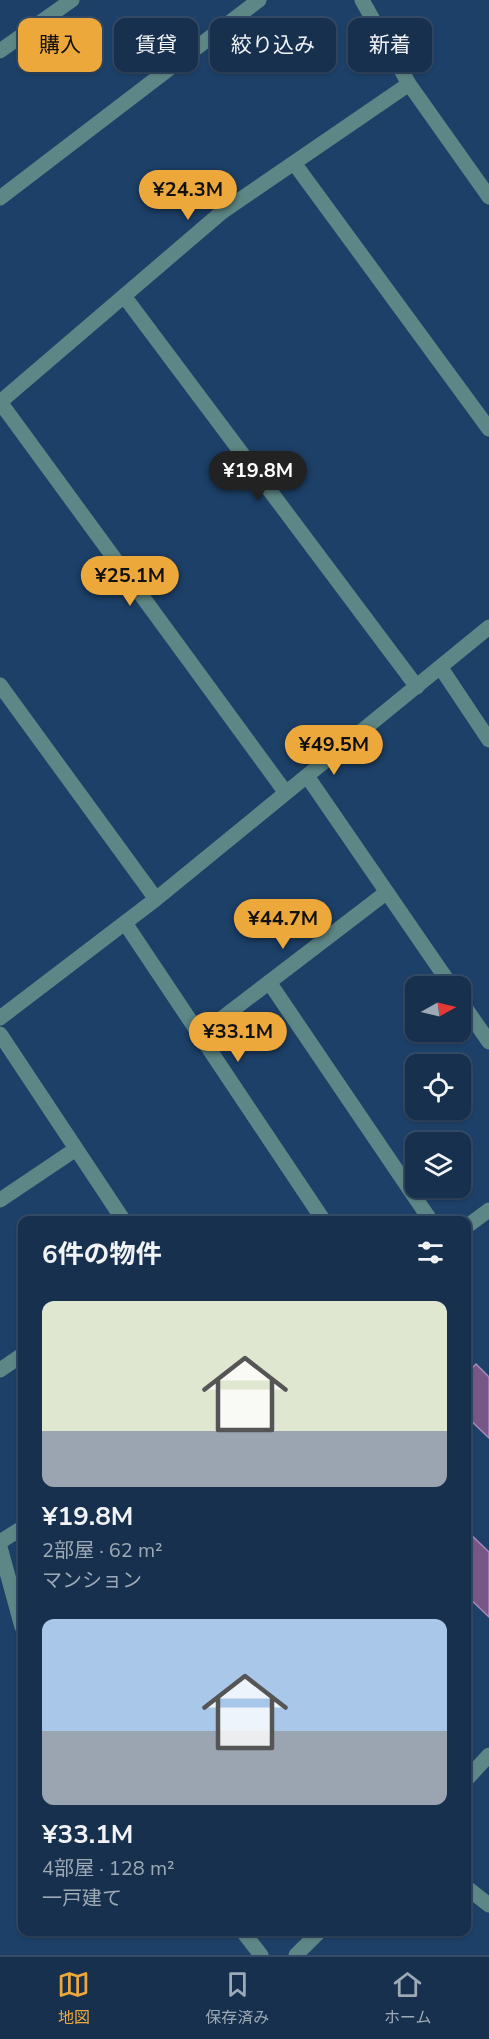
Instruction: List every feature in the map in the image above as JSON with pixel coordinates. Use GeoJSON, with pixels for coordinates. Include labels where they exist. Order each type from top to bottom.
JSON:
{"type":"FeatureCollection","features":[{"type":"Feature","properties":{"kind":"street"},"geometry":{"type":"LineString","coordinates":[[0,51],[72,0]]}},
{"type":"Feature","properties":{"kind":"street"},"geometry":{"type":"LineString","coordinates":[[0,198],[259,0]]}},
{"type":"Feature","properties":{"kind":"street"},"geometry":{"type":"LineString","coordinates":[[362,0],[409,84],[489,197]]}},
{"type":"Feature","properties":{"kind":"street"},"geometry":{"type":"LineString","coordinates":[[286,793],[0,402],[222,212],[409,84]]}},
{"type":"Feature","properties":{"kind":"street"},"geometry":{"type":"LineString","coordinates":[[294,163],[489,429]]}},
{"type":"Feature","properties":{"kind":"street"},"geometry":{"type":"LineString","coordinates":[[124,296],[417,687]]}},
{"type":"Feature","properties":{"kind":"street"},"geometry":{"type":"LineString","coordinates":[[0,1018],[156,899],[489,627]]}},
{"type":"Feature","properties":{"kind":"street"},"geometry":{"type":"LineString","coordinates":[[441,668],[489,740]]}},
{"type":"Feature","properties":{"kind":"street"},"geometry":{"type":"LineString","coordinates":[[0,685],[156,899]]}},
{"type":"Feature","properties":{"kind":"street"},"geometry":{"type":"LineString","coordinates":[[308,776],[444,976]]}},
{"type":"Feature","properties":{"kind":"street"},"geometry":{"type":"LineString","coordinates":[[200,1035],[387,892]]}},
{"type":"Feature","properties":{"kind":"street"},"geometry":{"type":"LineString","coordinates":[[125,923],[321,1216]]}},
{"type":"Feature","properties":{"kind":"street"},"geometry":{"type":"LineString","coordinates":[[269,982],[429,1216]]}},
{"type":"Feature","properties":{"kind":"street"},"geometry":{"type":"LineString","coordinates":[[471,1016],[489,1042]]}},
{"type":"Feature","properties":{"kind":"street"},"geometry":{"type":"LineString","coordinates":[[0,1034],[121,1216]]}},
{"type":"Feature","properties":{"kind":"street"},"geometry":{"type":"LineString","coordinates":[[0,1200],[76,1149]]}},
{"type":"Feature","properties":{"kind":"street"},"geometry":{"type":"LineString","coordinates":[[471,1223],[489,1210]]}},
{"type":"Feature","properties":{"kind":"street"},"geometry":{"type":"LineString","coordinates":[[0,1370],[18,1358]]}},
{"type":"Feature","properties":{"kind":"street"},"geometry":{"type":"LineString","coordinates":[[18,1531],[0,1545],[18,1612]]}},
{"type":"Feature","properties":{"kind":"street"},"geometry":{"type":"LineString","coordinates":[[471,1775],[489,1755]]}},
{"type":"Feature","properties":{"kind":"street"},"geometry":{"type":"LineString","coordinates":[[471,1891],[489,1905]]}},
{"type":"Feature","properties":{"kind":"street"},"geometry":{"type":"LineString","coordinates":[[246,1936],[261,1955]]}},
{"type":"Feature","properties":{"kind":"street"},"geometry":{"type":"LineString","coordinates":[[296,1955],[315,1936]]}},
{"type":"Feature","properties":{"kind":"building"},"geometry":{"type":"Polygon","coordinates":[[[476,1364],[489,1377],[489,1438],[471,1421],[471,1369],[476,1364]]]}},
{"type":"Feature","properties":{"kind":"building"},"geometry":{"type":"Polygon","coordinates":[[[471,1535],[489,1552],[489,1617],[471,1600],[471,1535]]]}}]}
